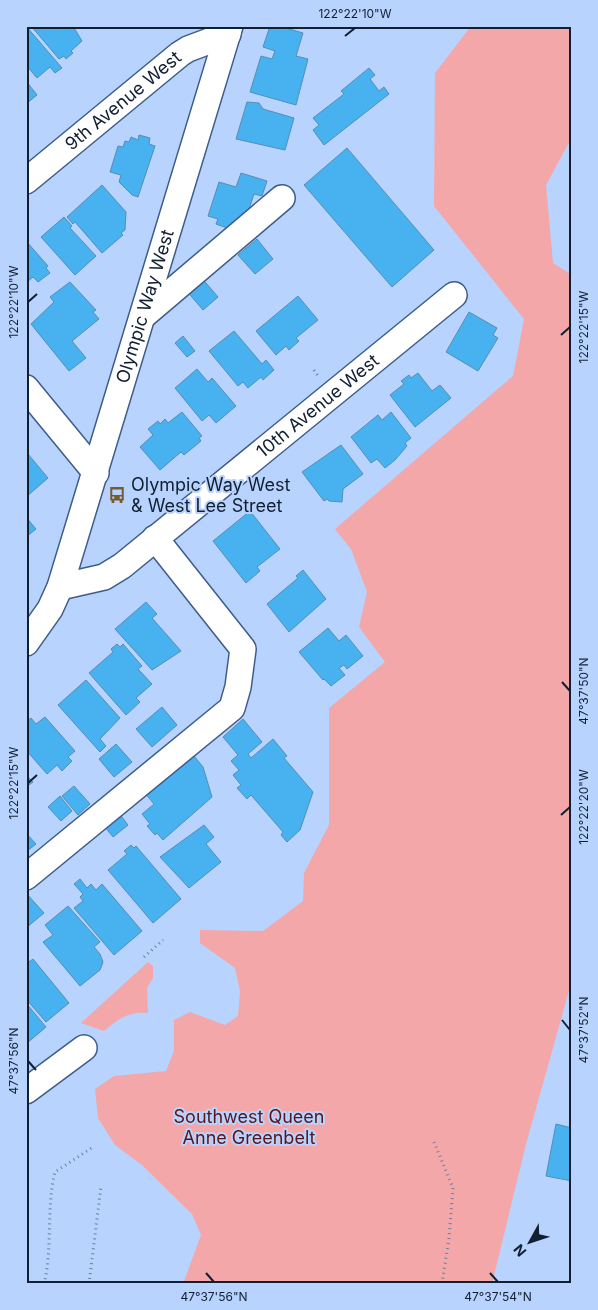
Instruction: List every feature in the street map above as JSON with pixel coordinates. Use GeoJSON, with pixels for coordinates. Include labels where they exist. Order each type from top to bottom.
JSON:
{"type":"FeatureCollection","features":[{"type":"Feature","properties":{"kind":"street","name":"9th Avenue West"},"geometry":{"type":"LineString","coordinates":[[26,181],[180,54],[229,30]]}},
{"type":"Feature","properties":{"kind":"street","name":"Olympic Way West"},"geometry":{"type":"LineString","coordinates":[[60,587],[229,30]]}},
{"type":"Feature","properties":{"kind":"street"},"geometry":{"type":"LineString","coordinates":[[143,316],[282,198]]}},
{"type":"Feature","properties":{"kind":"street","name":"10th Avenue West"},"geometry":{"type":"LineString","coordinates":[[60,587],[104,577],[122,566],[454,295]]}},
{"type":"Feature","properties":{"kind":"street"},"geometry":{"type":"LineString","coordinates":[[29,396],[96,473]]}},
{"type":"Feature","properties":{"kind":"street"},"geometry":{"type":"LineString","coordinates":[[26,878],[232,708],[238,687],[243,649],[155,538]]}},
{"type":"Feature","properties":{"kind":"street"},"geometry":{"type":"LineString","coordinates":[[26,643],[50,609],[60,587]]}},
{"type":"Feature","properties":{"kind":"street"},"geometry":{"type":"LineString","coordinates":[[26,1092],[84,1048]]}},
{"type":"Feature","properties":{"kind":"path"},"geometry":{"type":"LineString","coordinates":[[144,957],[163,940]]}},
{"type":"Feature","properties":{"kind":"path"},"geometry":{"type":"LineString","coordinates":[[434,1142],[453,1188],[449,1238],[442,1284]]}},
{"type":"Feature","properties":{"kind":"path"},"geometry":{"type":"LineString","coordinates":[[44,1284],[50,1222],[50,1193],[55,1172],[93,1147]]}},
{"type":"Feature","properties":{"kind":"path"},"geometry":{"type":"LineString","coordinates":[[89,1284],[101,1186]]}},
{"type":"Feature","properties":{"kind":"green space","name":"Southwest Queen Anne Greenbelt"},"geometry":{"type":"Polygon","coordinates":[[[471,26],[572,26],[572,137],[546,185],[553,263],[572,275],[572,980],[526,1144],[492,1284],[183,1284],[201,1235],[192,1214],[142,1165],[115,1145],[98,1118],[95,1089],[114,1076],[166,1071],[174,1051],[174,1020],[190,1012],[225,1025],[238,1016],[240,991],[235,968],[200,943],[200,930],[263,931],[303,901],[304,873],[329,825],[329,708],[385,662],[359,627],[367,592],[351,549],[335,529],[513,376],[524,319],[434,206],[435,73],[471,26]]]}},
{"type":"Feature","properties":{"kind":"green space"},"geometry":{"type":"Polygon","coordinates":[[[148,962],[153,966],[153,978],[147,988],[148,1013],[129,1015],[104,1031],[81,1023],[148,962]]]}},
{"type":"Feature","properties":{"kind":"building"},"geometry":{"type":"Polygon","coordinates":[[[26,26],[62,68],[55,73],[50,67],[37,78],[26,65],[26,26]]]}},
{"type":"Feature","properties":{"kind":"building"},"geometry":{"type":"Polygon","coordinates":[[[31,26],[73,26],[82,41],[71,51],[73,53],[66,59],[64,56],[59,59],[31,26]]]}},
{"type":"Feature","properties":{"kind":"building"},"geometry":{"type":"Polygon","coordinates":[[[270,26],[279,26],[303,33],[296,56],[308,59],[296,105],[250,92],[261,56],[272,59],[275,51],[263,47],[270,26]]]}},
{"type":"Feature","properties":{"kind":"building"},"geometry":{"type":"Polygon","coordinates":[[[369,68],[375,75],[370,79],[379,91],[384,87],[389,94],[324,145],[313,130],[319,125],[313,118],[344,94],[341,91],[369,68]]]}},
{"type":"Feature","properties":{"kind":"building"},"geometry":{"type":"Polygon","coordinates":[[[26,81],[37,95],[26,104],[26,81]]]}},
{"type":"Feature","properties":{"kind":"building"},"geometry":{"type":"Polygon","coordinates":[[[247,102],[259,103],[263,109],[294,118],[285,150],[236,139],[247,102]]]}},
{"type":"Feature","properties":{"kind":"building"},"geometry":{"type":"Polygon","coordinates":[[[139,135],[150,138],[149,144],[155,146],[138,197],[132,195],[119,182],[121,175],[110,172],[118,146],[123,147],[125,141],[129,142],[131,137],[138,140],[139,135]]]}},
{"type":"Feature","properties":{"kind":"building"},"geometry":{"type":"Polygon","coordinates":[[[347,148],[434,250],[392,287],[304,185],[347,148]]]}},
{"type":"Feature","properties":{"kind":"building"},"geometry":{"type":"Polygon","coordinates":[[[241,173],[267,181],[262,196],[254,194],[247,215],[230,229],[216,224],[218,219],[208,216],[219,182],[236,187],[241,173]]]}},
{"type":"Feature","properties":{"kind":"building"},"geometry":{"type":"Polygon","coordinates":[[[102,185],[126,212],[125,230],[121,233],[123,235],[102,253],[75,222],[73,224],[67,217],[102,185]]]}},
{"type":"Feature","properties":{"kind":"building"},"geometry":{"type":"Polygon","coordinates":[[[64,217],[72,226],[70,228],[96,256],[75,275],[41,237],[64,217]]]}},
{"type":"Feature","properties":{"kind":"building"},"geometry":{"type":"Polygon","coordinates":[[[257,239],[273,259],[255,274],[238,255],[257,239]]]}},
{"type":"Feature","properties":{"kind":"building"},"geometry":{"type":"Polygon","coordinates":[[[27,242],[48,266],[46,268],[50,273],[38,282],[33,277],[26,283],[27,242]]]}},
{"type":"Feature","properties":{"kind":"building"},"geometry":{"type":"Polygon","coordinates":[[[200,276],[218,297],[203,310],[185,289],[200,276]]]}},
{"type":"Feature","properties":{"kind":"building"},"geometry":{"type":"Polygon","coordinates":[[[70,282],[96,310],[93,312],[99,319],[72,341],[86,358],[69,371],[31,324],[54,302],[50,297],[70,282]]]}},
{"type":"Feature","properties":{"kind":"building"},"geometry":{"type":"Polygon","coordinates":[[[298,296],[318,320],[296,338],[299,341],[289,350],[286,346],[276,355],[256,331],[298,296]]]}},
{"type":"Feature","properties":{"kind":"building"},"geometry":{"type":"Polygon","coordinates":[[[469,312],[497,328],[493,335],[498,338],[478,371],[446,352],[469,312]]]}},
{"type":"Feature","properties":{"kind":"building"},"geometry":{"type":"Polygon","coordinates":[[[234,331],[262,364],[266,360],[274,370],[263,380],[261,377],[248,388],[243,382],[238,386],[209,351],[234,331]]]}},
{"type":"Feature","properties":{"kind":"building"},"geometry":{"type":"Polygon","coordinates":[[[183,336],[195,351],[187,357],[175,343],[183,336]]]}},
{"type":"Feature","properties":{"kind":"building"},"geometry":{"type":"Polygon","coordinates":[[[197,369],[208,382],[212,378],[236,406],[216,423],[209,415],[202,421],[175,388],[197,369]]]}},
{"type":"Feature","properties":{"kind":"building"},"geometry":{"type":"Polygon","coordinates":[[[418,373],[432,391],[440,385],[451,398],[415,427],[390,395],[404,384],[401,381],[409,375],[411,378],[418,373]]]}},
{"type":"Feature","properties":{"kind":"building"},"geometry":{"type":"Polygon","coordinates":[[[182,412],[202,436],[199,438],[201,441],[184,455],[181,452],[160,470],[140,447],[153,435],[148,429],[158,421],[160,424],[165,419],[168,423],[182,412]]]}},
{"type":"Feature","properties":{"kind":"building"},"geometry":{"type":"Polygon","coordinates":[[[391,412],[411,438],[405,443],[407,446],[395,460],[385,468],[377,459],[371,463],[351,437],[378,415],[382,420],[391,412]]]}},
{"type":"Feature","properties":{"kind":"building"},"geometry":{"type":"Polygon","coordinates":[[[341,445],[363,474],[343,489],[342,502],[329,501],[327,499],[324,501],[302,472],[341,445]]]}},
{"type":"Feature","properties":{"kind":"building"},"geometry":{"type":"Polygon","coordinates":[[[28,454],[48,478],[26,497],[26,456],[28,454]]]}},
{"type":"Feature","properties":{"kind":"building"},"geometry":{"type":"Polygon","coordinates":[[[250,511],[280,549],[257,567],[260,571],[246,583],[213,541],[250,511]]]}},
{"type":"Feature","properties":{"kind":"building"},"geometry":{"type":"Polygon","coordinates":[[[26,517],[36,529],[26,537],[26,517]]]}},
{"type":"Feature","properties":{"kind":"building"},"geometry":{"type":"Polygon","coordinates":[[[303,570],[326,599],[289,632],[267,604],[298,578],[296,576],[303,570]]]}},
{"type":"Feature","properties":{"kind":"building"},"geometry":{"type":"Polygon","coordinates":[[[146,602],[157,614],[152,618],[181,651],[152,670],[115,629],[146,602]]]}},
{"type":"Feature","properties":{"kind":"building"},"geometry":{"type":"Polygon","coordinates":[[[328,628],[339,641],[346,635],[363,656],[347,669],[344,665],[339,668],[345,675],[331,686],[323,680],[299,652],[328,628]]]}},
{"type":"Feature","properties":{"kind":"building"},"geometry":{"type":"Polygon","coordinates":[[[117,644],[120,647],[123,644],[142,666],[138,669],[152,684],[136,698],[140,702],[126,715],[89,673],[113,652],[111,649],[117,644]]]}},
{"type":"Feature","properties":{"kind":"building"},"geometry":{"type":"Polygon","coordinates":[[[86,680],[120,718],[100,739],[106,746],[100,752],[58,705],[86,680]]]}},
{"type":"Feature","properties":{"kind":"building"},"geometry":{"type":"Polygon","coordinates":[[[162,707],[177,725],[152,747],[136,729],[162,707]]]}},
{"type":"Feature","properties":{"kind":"building"},"geometry":{"type":"Polygon","coordinates":[[[45,717],[75,751],[68,757],[72,761],[62,771],[57,765],[47,774],[26,750],[26,722],[31,718],[36,724],[45,717]]]}},
{"type":"Feature","properties":{"kind":"building"},"geometry":{"type":"Polygon","coordinates":[[[243,719],[262,742],[248,754],[251,758],[273,739],[287,756],[284,758],[313,792],[300,830],[287,842],[281,835],[283,832],[251,795],[247,799],[237,788],[241,785],[233,775],[239,770],[231,761],[238,755],[223,737],[243,719]]]}},
{"type":"Feature","properties":{"kind":"building"},"geometry":{"type":"Polygon","coordinates":[[[116,744],[132,762],[114,777],[99,759],[116,744]]]}},
{"type":"Feature","properties":{"kind":"building"},"geometry":{"type":"Polygon","coordinates":[[[194,756],[203,767],[212,797],[163,840],[157,833],[155,835],[147,826],[150,824],[142,814],[154,804],[144,792],[187,757],[190,760],[194,756]]]}},
{"type":"Feature","properties":{"kind":"building"},"geometry":{"type":"Polygon","coordinates":[[[26,775],[33,782],[26,787],[26,775]]]}},
{"type":"Feature","properties":{"kind":"building"},"geometry":{"type":"Polygon","coordinates":[[[74,786],[90,804],[78,815],[62,796],[74,786]]]}},
{"type":"Feature","properties":{"kind":"building"},"geometry":{"type":"Polygon","coordinates":[[[60,796],[72,811],[61,821],[48,807],[60,796]]]}},
{"type":"Feature","properties":{"kind":"building"},"geometry":{"type":"Polygon","coordinates":[[[115,808],[128,825],[113,837],[100,821],[115,808]]]}},
{"type":"Feature","properties":{"kind":"building"},"geometry":{"type":"Polygon","coordinates":[[[204,825],[214,837],[206,844],[221,862],[189,888],[160,857],[204,825]]]}},
{"type":"Feature","properties":{"kind":"building"},"geometry":{"type":"Polygon","coordinates":[[[26,833],[36,844],[26,852],[26,833]]]}},
{"type":"Feature","properties":{"kind":"building"},"geometry":{"type":"Polygon","coordinates":[[[131,845],[134,848],[136,846],[181,899],[153,923],[108,870],[127,854],[124,851],[131,845]]]}},
{"type":"Feature","properties":{"kind":"building"},"geometry":{"type":"Polygon","coordinates":[[[80,879],[87,888],[91,884],[96,890],[102,884],[142,931],[114,955],[74,908],[83,901],[80,897],[83,894],[74,884],[80,879]]]}},
{"type":"Feature","properties":{"kind":"building"},"geometry":{"type":"Polygon","coordinates":[[[26,893],[44,913],[26,928],[26,893]]]}},
{"type":"Feature","properties":{"kind":"building"},"geometry":{"type":"Polygon","coordinates":[[[68,906],[100,942],[94,947],[100,954],[103,962],[100,970],[80,986],[43,942],[53,935],[45,925],[68,906]]]}},
{"type":"Feature","properties":{"kind":"building"},"geometry":{"type":"Polygon","coordinates":[[[33,959],[69,1003],[46,1022],[26,999],[26,964],[33,959]]]}},
{"type":"Feature","properties":{"kind":"building"},"geometry":{"type":"Polygon","coordinates":[[[26,1003],[46,1027],[26,1044],[26,1003]]]}},
{"type":"Feature","properties":{"kind":"building"},"geometry":{"type":"Polygon","coordinates":[[[556,1124],[572,1128],[572,1181],[546,1176],[556,1124]]]}},
{"type":"Feature","properties":{"kind":"place","name":"Olympic Way West & West Lee Street"},"geometry":{"type":"Point","coordinates":[117,495]}}]}
